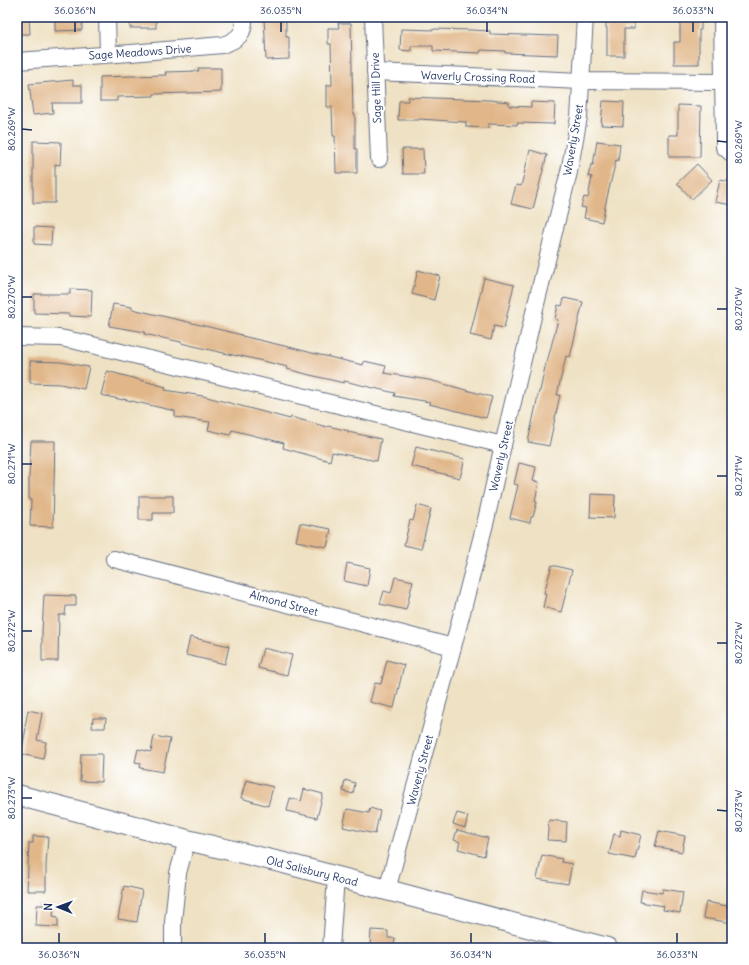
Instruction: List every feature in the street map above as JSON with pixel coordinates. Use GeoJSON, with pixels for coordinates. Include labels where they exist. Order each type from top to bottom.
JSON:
{"type":"FeatureCollection","features":[{"type":"Feature","properties":{"kind":"main road","name":"Old Salisbury Road"},"geometry":{"type":"LineString","coordinates":[[17,795],[187,840],[284,863],[387,890],[561,942],[607,948]]}},
{"type":"Feature","properties":{"kind":"street"},"geometry":{"type":"LineString","coordinates":[[107,17],[108,54]]}},
{"type":"Feature","properties":{"kind":"street","name":"Sage Meadows Drive"},"geometry":{"type":"LineString","coordinates":[[17,61],[222,45],[233,42],[240,36],[245,24],[244,17]]}},
{"type":"Feature","properties":{"kind":"street","name":"Sage Hill Drive"},"geometry":{"type":"LineString","coordinates":[[373,17],[379,159]]}},
{"type":"Feature","properties":{"kind":"street","name":"Waverly Street"},"geometry":{"type":"LineString","coordinates":[[387,890],[486,520],[568,172],[579,117],[585,17]]}},
{"type":"Feature","properties":{"kind":"street"},"geometry":{"type":"LineString","coordinates":[[722,17],[724,147],[732,154]]}},
{"type":"Feature","properties":{"kind":"street","name":"Waverly Crossing Road"},"geometry":{"type":"LineString","coordinates":[[376,72],[581,81],[723,82]]}},
{"type":"Feature","properties":{"kind":"street"},"geometry":{"type":"LineString","coordinates":[[17,337],[60,338],[80,342],[503,445]]}},
{"type":"Feature","properties":{"kind":"street","name":"Almond Street"},"geometry":{"type":"LineString","coordinates":[[114,559],[453,647]]}},
{"type":"Feature","properties":{"kind":"street"},"geometry":{"type":"LineString","coordinates":[[173,948],[173,922],[178,873],[187,840]]}},
{"type":"Feature","properties":{"kind":"street"},"geometry":{"type":"LineString","coordinates":[[331,948],[336,877]]}},
{"type":"Feature","properties":{"kind":"building"},"geometry":{"type":"Polygon","coordinates":[[[17,17],[29,17],[30,34],[17,34],[17,17]]]}},
{"type":"Feature","properties":{"kind":"building"},"geometry":{"type":"Polygon","coordinates":[[[55,17],[82,17],[82,30],[55,31],[55,17]]]}},
{"type":"Feature","properties":{"kind":"building"},"geometry":{"type":"Polygon","coordinates":[[[130,17],[156,17],[156,28],[130,28],[130,17]]]}},
{"type":"Feature","properties":{"kind":"building"},"geometry":{"type":"Polygon","coordinates":[[[264,17],[286,17],[286,37],[289,37],[289,59],[266,60],[264,17]]]}},
{"type":"Feature","properties":{"kind":"building"},"geometry":{"type":"Polygon","coordinates":[[[606,17],[634,17],[634,29],[624,29],[624,56],[607,56],[606,17]]]}},
{"type":"Feature","properties":{"kind":"building"},"geometry":{"type":"Polygon","coordinates":[[[680,17],[701,17],[701,30],[699,30],[699,64],[674,64],[674,42],[680,42],[680,17]]]}},
{"type":"Feature","properties":{"kind":"building"},"geometry":{"type":"Polygon","coordinates":[[[338,23],[351,23],[353,114],[355,114],[357,173],[336,173],[335,136],[333,136],[332,107],[327,107],[327,85],[332,85],[331,44],[328,44],[328,28],[339,28],[338,23]]]}},
{"type":"Feature","properties":{"kind":"building"},"geometry":{"type":"Polygon","coordinates":[[[401,29],[472,30],[490,31],[490,34],[558,36],[557,55],[505,53],[505,51],[481,50],[480,53],[433,51],[433,46],[411,46],[411,51],[400,50],[401,29]]]}},
{"type":"Feature","properties":{"kind":"building"},"geometry":{"type":"Polygon","coordinates":[[[198,68],[221,68],[221,92],[154,94],[154,96],[117,97],[117,101],[100,101],[100,77],[166,75],[165,72],[199,71],[198,68]]]}},
{"type":"Feature","properties":{"kind":"building"},"geometry":{"type":"Polygon","coordinates":[[[73,80],[73,85],[82,85],[82,103],[52,103],[53,113],[33,115],[29,84],[73,80]]]}},
{"type":"Feature","properties":{"kind":"building"},"geometry":{"type":"Polygon","coordinates":[[[408,97],[489,100],[509,102],[509,106],[531,107],[531,102],[555,103],[554,124],[488,124],[488,128],[466,127],[466,122],[419,119],[398,120],[399,101],[408,101],[408,97]]]}},
{"type":"Feature","properties":{"kind":"building"},"geometry":{"type":"Polygon","coordinates":[[[603,101],[624,102],[623,126],[601,125],[603,101]]]}},
{"type":"Feature","properties":{"kind":"building"},"geometry":{"type":"Polygon","coordinates":[[[678,105],[701,106],[700,157],[669,157],[669,135],[678,135],[678,105]]]}},
{"type":"Feature","properties":{"kind":"building"},"geometry":{"type":"Polygon","coordinates":[[[33,141],[61,142],[60,165],[55,164],[55,203],[33,203],[33,141]]]}},
{"type":"Feature","properties":{"kind":"building"},"geometry":{"type":"Polygon","coordinates":[[[597,141],[620,144],[618,161],[616,160],[602,222],[584,218],[586,208],[581,207],[584,197],[588,198],[592,177],[588,176],[591,165],[593,165],[597,141]]]}},
{"type":"Feature","properties":{"kind":"building"},"geometry":{"type":"Polygon","coordinates":[[[402,149],[423,149],[424,174],[403,174],[402,149]]]}},
{"type":"Feature","properties":{"kind":"building"},"geometry":{"type":"Polygon","coordinates":[[[530,150],[547,155],[533,209],[511,204],[516,185],[521,186],[530,150]]]}},
{"type":"Feature","properties":{"kind":"building"},"geometry":{"type":"Polygon","coordinates":[[[697,164],[712,180],[692,199],[677,183],[697,164]]]}},
{"type":"Feature","properties":{"kind":"building"},"geometry":{"type":"Polygon","coordinates":[[[720,180],[732,182],[732,205],[715,202],[720,180]]]}},
{"type":"Feature","properties":{"kind":"building"},"geometry":{"type":"Polygon","coordinates":[[[34,227],[52,228],[51,245],[34,244],[34,227]]]}},
{"type":"Feature","properties":{"kind":"building"},"geometry":{"type":"Polygon","coordinates":[[[418,270],[440,276],[434,300],[412,294],[418,270]]]}},
{"type":"Feature","properties":{"kind":"building"},"geometry":{"type":"Polygon","coordinates":[[[484,278],[514,285],[504,328],[494,326],[491,340],[470,335],[484,278]]]}},
{"type":"Feature","properties":{"kind":"building"},"geometry":{"type":"Polygon","coordinates":[[[70,289],[92,290],[91,317],[69,316],[69,314],[34,313],[34,294],[70,294],[70,289]]]}},
{"type":"Feature","properties":{"kind":"building"},"geometry":{"type":"Polygon","coordinates":[[[564,298],[583,302],[570,357],[566,356],[557,395],[560,395],[549,446],[528,442],[546,362],[558,320],[555,319],[558,305],[562,306],[564,298]]]}},
{"type":"Feature","properties":{"kind":"building"},"geometry":{"type":"Polygon","coordinates":[[[113,304],[132,307],[132,309],[363,365],[364,361],[386,366],[384,373],[429,380],[492,397],[486,418],[429,404],[430,402],[394,396],[395,393],[310,375],[287,369],[288,367],[144,334],[145,332],[109,326],[113,304]]]}},
{"type":"Feature","properties":{"kind":"building"},"geometry":{"type":"Polygon","coordinates":[[[30,361],[61,362],[89,367],[84,389],[60,384],[30,383],[30,361]]]}},
{"type":"Feature","properties":{"kind":"building"},"geometry":{"type":"Polygon","coordinates":[[[107,371],[166,387],[165,390],[203,396],[290,419],[291,417],[381,439],[377,461],[332,452],[330,461],[283,448],[284,443],[232,430],[230,435],[208,430],[210,422],[175,417],[175,411],[101,395],[107,371]]]}},
{"type":"Feature","properties":{"kind":"building"},"geometry":{"type":"Polygon","coordinates":[[[31,441],[55,441],[53,527],[30,526],[31,500],[29,500],[29,477],[31,441]]]}},
{"type":"Feature","properties":{"kind":"building"},"geometry":{"type":"Polygon","coordinates":[[[416,447],[465,459],[460,478],[411,466],[416,447]]]}},
{"type":"Feature","properties":{"kind":"building"},"geometry":{"type":"Polygon","coordinates":[[[519,463],[536,467],[533,481],[539,482],[535,501],[537,502],[530,523],[510,518],[518,485],[514,484],[519,463]]]}},
{"type":"Feature","properties":{"kind":"building"},"geometry":{"type":"Polygon","coordinates":[[[591,494],[615,495],[614,518],[590,517],[591,494]]]}},
{"type":"Feature","properties":{"kind":"building"},"geometry":{"type":"Polygon","coordinates":[[[139,496],[173,496],[173,513],[153,513],[153,520],[139,520],[139,496]]]}},
{"type":"Feature","properties":{"kind":"building"},"geometry":{"type":"Polygon","coordinates":[[[417,505],[431,509],[421,549],[404,545],[410,520],[413,521],[417,505]]]}},
{"type":"Feature","properties":{"kind":"building"},"geometry":{"type":"Polygon","coordinates":[[[300,523],[331,529],[327,547],[296,541],[300,523]]]}},
{"type":"Feature","properties":{"kind":"building"},"geometry":{"type":"Polygon","coordinates":[[[347,563],[370,568],[367,586],[344,581],[347,563]]]}},
{"type":"Feature","properties":{"kind":"building"},"geometry":{"type":"Polygon","coordinates":[[[552,565],[572,570],[561,612],[543,607],[546,594],[544,593],[552,565]]]}},
{"type":"Feature","properties":{"kind":"building"},"geometry":{"type":"Polygon","coordinates":[[[395,577],[413,581],[406,610],[380,604],[384,591],[391,593],[395,577]]]}},
{"type":"Feature","properties":{"kind":"building"},"geometry":{"type":"Polygon","coordinates":[[[44,595],[76,596],[76,606],[66,606],[65,615],[59,615],[58,661],[42,661],[44,595]]]}},
{"type":"Feature","properties":{"kind":"building"},"geometry":{"type":"Polygon","coordinates":[[[190,637],[229,646],[225,664],[186,655],[190,637]]]}},
{"type":"Feature","properties":{"kind":"building"},"geometry":{"type":"Polygon","coordinates":[[[263,648],[292,655],[287,675],[258,668],[263,648]]]}},
{"type":"Feature","properties":{"kind":"building"},"geometry":{"type":"Polygon","coordinates":[[[387,660],[404,665],[394,708],[370,702],[375,683],[381,684],[387,660]]]}},
{"type":"Feature","properties":{"kind":"building"},"geometry":{"type":"Polygon","coordinates":[[[28,710],[42,713],[37,740],[46,742],[43,759],[21,754],[28,710]]]}},
{"type":"Feature","properties":{"kind":"building"},"geometry":{"type":"Polygon","coordinates":[[[93,718],[106,718],[105,728],[92,728],[93,718]]]}},
{"type":"Feature","properties":{"kind":"building"},"geometry":{"type":"Polygon","coordinates":[[[154,736],[170,739],[163,772],[140,768],[141,763],[135,762],[138,749],[151,752],[154,736]]]}},
{"type":"Feature","properties":{"kind":"building"},"geometry":{"type":"Polygon","coordinates":[[[81,754],[102,754],[101,782],[80,781],[81,754]]]}},
{"type":"Feature","properties":{"kind":"building"},"geometry":{"type":"Polygon","coordinates":[[[246,780],[273,787],[268,806],[241,798],[246,780]]]}},
{"type":"Feature","properties":{"kind":"building"},"geometry":{"type":"Polygon","coordinates":[[[345,780],[355,783],[353,794],[343,791],[345,780]]]}},
{"type":"Feature","properties":{"kind":"building"},"geometry":{"type":"Polygon","coordinates":[[[304,789],[323,794],[317,818],[287,811],[290,798],[301,801],[304,789]]]}},
{"type":"Feature","properties":{"kind":"building"},"geometry":{"type":"Polygon","coordinates":[[[370,808],[380,811],[375,834],[343,827],[347,809],[369,813],[370,808]]]}},
{"type":"Feature","properties":{"kind":"building"},"geometry":{"type":"Polygon","coordinates":[[[457,813],[468,816],[465,828],[453,824],[457,813]]]}},
{"type":"Feature","properties":{"kind":"building"},"geometry":{"type":"Polygon","coordinates":[[[549,820],[567,822],[566,841],[547,840],[549,820]]]}},
{"type":"Feature","properties":{"kind":"building"},"geometry":{"type":"Polygon","coordinates":[[[457,830],[488,838],[484,856],[458,849],[460,842],[454,840],[457,830]]]}},
{"type":"Feature","properties":{"kind":"building"},"geometry":{"type":"Polygon","coordinates":[[[621,830],[641,835],[635,859],[609,854],[614,834],[620,836],[621,830]]]}},
{"type":"Feature","properties":{"kind":"building"},"geometry":{"type":"Polygon","coordinates":[[[659,831],[685,836],[682,852],[655,846],[659,831]]]}},
{"type":"Feature","properties":{"kind":"building"},"geometry":{"type":"Polygon","coordinates":[[[33,836],[48,837],[46,891],[27,891],[29,843],[33,843],[33,836]]]}},
{"type":"Feature","properties":{"kind":"building"},"geometry":{"type":"Polygon","coordinates":[[[542,855],[562,859],[561,862],[572,864],[568,884],[537,879],[542,855]]]}},
{"type":"Feature","properties":{"kind":"building"},"geometry":{"type":"Polygon","coordinates":[[[124,886],[142,890],[137,922],[118,919],[124,886]]]}},
{"type":"Feature","properties":{"kind":"building"},"geometry":{"type":"Polygon","coordinates":[[[663,889],[683,892],[680,913],[663,910],[664,906],[640,902],[642,890],[662,893],[663,889]]]}},
{"type":"Feature","properties":{"kind":"building"},"geometry":{"type":"Polygon","coordinates":[[[706,902],[732,907],[732,923],[703,918],[706,902]]]}},
{"type":"Feature","properties":{"kind":"building"},"geometry":{"type":"Polygon","coordinates":[[[37,905],[54,905],[53,916],[58,917],[58,927],[36,926],[37,905]]]}},
{"type":"Feature","properties":{"kind":"building"},"geometry":{"type":"Polygon","coordinates":[[[371,930],[388,931],[388,938],[395,938],[394,948],[370,948],[371,930]]]}}]}
